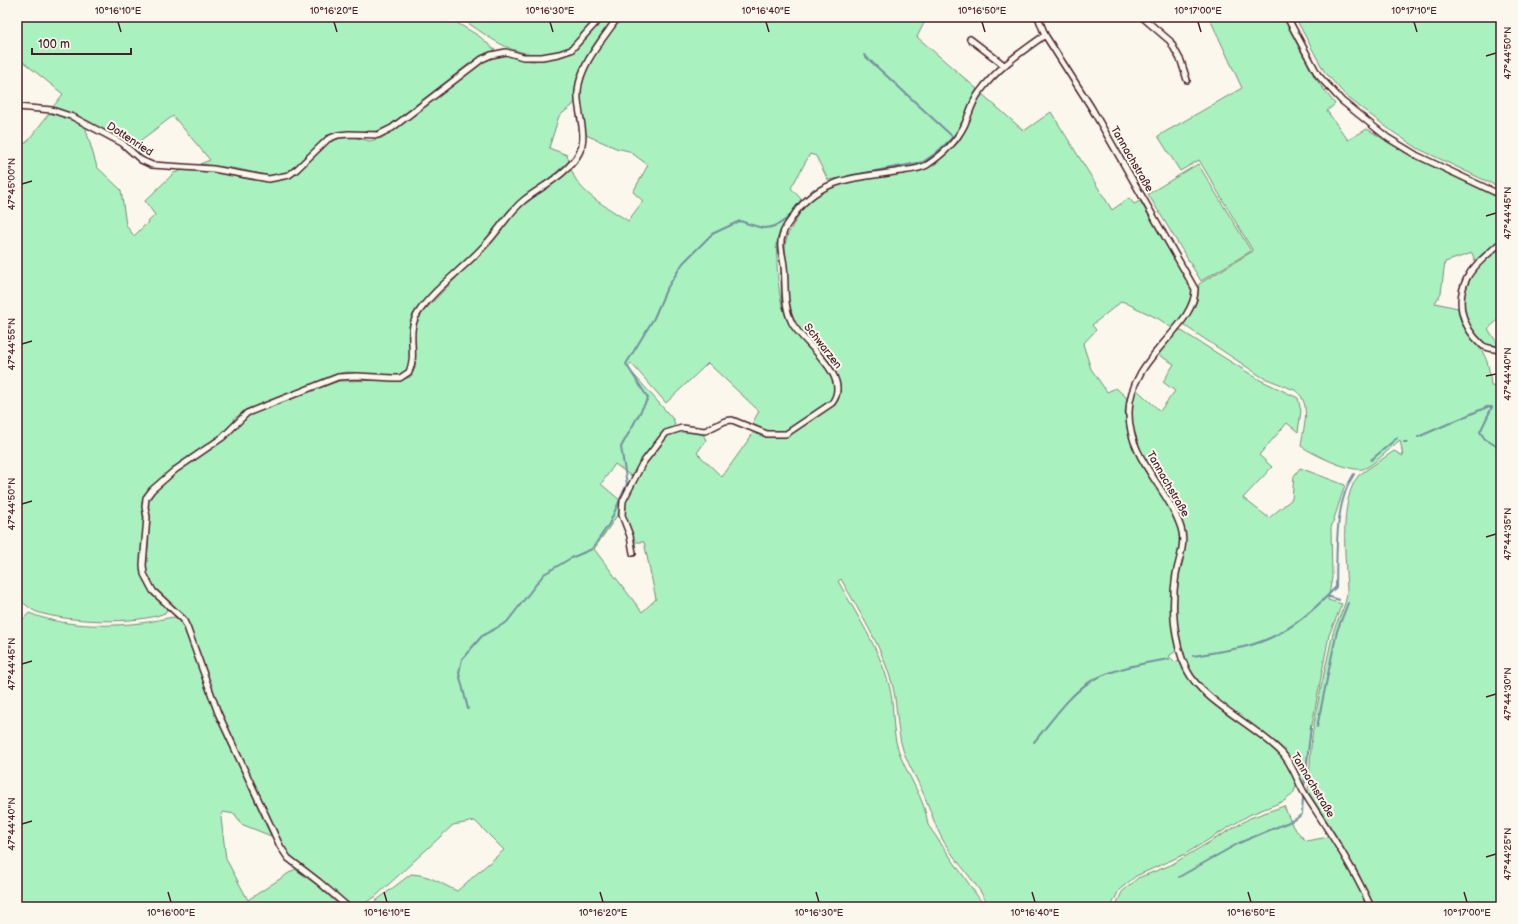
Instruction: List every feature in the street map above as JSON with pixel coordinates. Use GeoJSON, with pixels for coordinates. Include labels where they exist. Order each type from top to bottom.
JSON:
{"type":"FeatureCollection","features":[{"type":"Feature","properties":{"kind":"street","name":"Dottenried"},"geometry":{"type":"LineString","coordinates":[[17,107],[52,110],[73,117],[122,143],[147,163],[213,169],[269,179],[289,175],[328,139],[343,134],[378,134],[392,128],[482,59],[491,55],[506,52],[522,57],[542,57],[571,50],[601,17]]}},
{"type":"Feature","properties":{"kind":"street"},"geometry":{"type":"LineString","coordinates":[[348,907],[288,858],[280,846],[218,713],[187,628],[182,619],[153,591],[146,582],[143,565],[146,540],[146,498],[152,490],[175,470],[223,437],[247,413],[338,377],[357,376],[393,378],[406,375],[412,367],[412,324],[423,306],[483,247],[513,210],[567,169],[579,154],[584,140],[577,107],[578,89],[586,66],[618,17]]}},
{"type":"Feature","properties":{"kind":"street","name":"Tannachstraße"},"geometry":{"type":"LineString","coordinates":[[1038,17],[1044,35],[1091,107],[1195,289],[1194,300],[1188,312],[1154,352],[1137,376],[1128,414],[1130,429],[1140,455],[1172,508],[1182,532],[1183,540],[1176,576],[1174,606],[1177,641],[1181,657],[1188,672],[1202,690],[1283,754],[1304,792],[1355,874],[1371,907]]}},
{"type":"Feature","properties":{"kind":"street"},"geometry":{"type":"LineString","coordinates":[[1142,17],[1170,41],[1181,61],[1186,80]]}},
{"type":"Feature","properties":{"kind":"street"},"geometry":{"type":"LineString","coordinates":[[1287,17],[1318,75],[1342,101],[1388,138],[1410,152],[1501,195]]}},
{"type":"Feature","properties":{"kind":"street"},"geometry":{"type":"LineString","coordinates":[[970,39],[1004,65],[1044,35]]}},
{"type":"Feature","properties":{"kind":"street","name":"Schwarzen"},"geometry":{"type":"LineString","coordinates":[[633,553],[630,536],[622,515],[623,501],[642,464],[666,433],[682,428],[705,431],[725,420],[732,420],[767,434],[786,434],[826,407],[836,398],[837,385],[834,377],[792,324],[787,309],[784,266],[780,244],[783,233],[800,206],[814,192],[830,184],[848,179],[926,166],[953,143],[964,126],[979,92],[1004,65]]}},
{"type":"Feature","properties":{"kind":"street"},"geometry":{"type":"LineString","coordinates":[[1501,242],[1481,261],[1468,277],[1460,304],[1468,329],[1476,339],[1483,346],[1501,352]]}},
{"type":"Feature","properties":{"kind":"green space"},"geometry":{"type":"Polygon","coordinates":[[[17,17],[447,17],[479,36],[495,50],[470,63],[390,125],[377,131],[337,133],[327,137],[288,173],[279,176],[270,176],[238,169],[200,164],[210,160],[173,116],[133,146],[74,115],[53,107],[63,94],[17,57],[17,17]]]}},
{"type":"Feature","properties":{"kind":"green space"},"geometry":{"type":"Polygon","coordinates":[[[459,17],[927,17],[917,37],[977,89],[954,136],[946,145],[926,161],[913,167],[828,180],[816,156],[810,154],[791,188],[801,199],[781,232],[779,244],[776,243],[780,296],[786,317],[791,326],[819,358],[832,376],[835,385],[835,393],[829,403],[823,408],[810,418],[788,431],[765,431],[752,424],[759,411],[708,363],[666,403],[631,363],[628,368],[673,419],[675,424],[660,436],[631,476],[615,464],[601,484],[621,501],[619,513],[594,549],[642,612],[656,599],[644,542],[635,542],[623,509],[637,477],[660,443],[668,436],[679,431],[703,434],[706,440],[697,453],[722,477],[754,432],[775,438],[786,436],[833,405],[838,398],[840,387],[837,376],[794,322],[789,308],[785,244],[788,234],[802,209],[816,194],[832,186],[849,181],[927,168],[959,142],[975,103],[981,93],[1024,131],[1051,112],[1112,210],[1129,198],[1134,204],[1140,201],[1191,287],[1192,299],[1190,304],[1172,328],[1159,319],[1122,301],[1092,325],[1096,330],[1083,344],[1091,369],[1107,392],[1116,388],[1126,397],[1127,401],[1125,411],[1127,428],[1137,456],[1170,510],[1180,532],[1179,549],[1174,575],[1172,605],[1176,651],[1169,656],[1175,662],[1179,660],[1188,675],[1199,688],[1225,712],[1282,756],[1288,764],[1297,784],[1293,794],[1284,801],[1249,815],[1185,854],[1136,876],[1119,890],[1111,907],[989,907],[938,831],[924,795],[903,751],[894,692],[882,656],[870,630],[841,579],[838,581],[873,645],[885,671],[891,693],[894,733],[898,749],[901,759],[923,805],[928,825],[985,907],[368,907],[411,874],[430,878],[457,891],[504,850],[475,821],[453,825],[375,897],[358,907],[353,907],[322,880],[290,856],[282,845],[221,712],[190,627],[185,618],[155,589],[146,573],[150,517],[148,502],[143,499],[144,543],[141,572],[145,584],[167,609],[165,613],[152,617],[119,621],[83,620],[65,618],[34,611],[17,597],[17,143],[26,143],[51,111],[71,119],[87,128],[86,130],[97,167],[121,190],[126,225],[134,236],[155,215],[145,201],[174,173],[189,168],[237,174],[269,181],[280,180],[299,171],[329,141],[349,136],[370,141],[382,138],[473,67],[489,59],[507,55],[523,60],[535,61],[537,54],[526,53],[506,47],[459,17]],[[580,92],[573,105],[559,116],[549,148],[567,155],[569,161],[543,184],[521,198],[482,245],[421,304],[416,311],[411,319],[409,331],[410,362],[408,368],[404,372],[393,376],[353,372],[333,375],[245,410],[234,419],[236,428],[249,415],[265,407],[339,381],[401,380],[410,377],[415,366],[414,335],[419,316],[500,233],[515,212],[571,168],[574,177],[586,192],[594,199],[628,221],[643,201],[633,192],[648,165],[629,151],[616,148],[586,135],[580,108],[580,92]]]}},
{"type":"Feature","properties":{"kind":"green space"},"geometry":{"type":"Polygon","coordinates":[[[1206,17],[1283,17],[1315,78],[1335,104],[1327,111],[1348,140],[1367,129],[1415,158],[1501,199],[1501,239],[1479,258],[1476,263],[1472,253],[1445,262],[1441,293],[1435,303],[1458,308],[1461,321],[1480,347],[1487,361],[1491,386],[1501,387],[1501,903],[1495,907],[1484,907],[1482,902],[1479,901],[1465,907],[1373,907],[1358,872],[1309,797],[1308,791],[1311,743],[1316,711],[1332,637],[1345,603],[1347,591],[1345,531],[1348,499],[1352,486],[1359,475],[1394,451],[1403,456],[1400,440],[1372,464],[1363,469],[1357,469],[1331,462],[1301,446],[1305,425],[1305,410],[1302,397],[1297,391],[1262,377],[1185,326],[1183,322],[1197,301],[1199,284],[1253,251],[1199,160],[1180,171],[1158,136],[1242,88],[1210,19],[1206,17]]]}},
{"type":"Feature","properties":{"kind":"green space"},"geometry":{"type":"Polygon","coordinates":[[[1295,17],[1501,17],[1501,188],[1419,149],[1393,132],[1347,97],[1324,71],[1295,17]]]}},
{"type":"Feature","properties":{"kind":"green space"},"geometry":{"type":"Polygon","coordinates":[[[1198,164],[1251,251],[1201,281],[1148,194],[1198,164]]]}},
{"type":"Feature","properties":{"kind":"green space"},"geometry":{"type":"Polygon","coordinates":[[[1501,247],[1501,317],[1488,329],[1498,344],[1492,348],[1476,335],[1470,326],[1463,307],[1463,297],[1465,287],[1473,273],[1501,247]]]}},
{"type":"Feature","properties":{"kind":"green space"},"geometry":{"type":"Polygon","coordinates":[[[1180,330],[1260,380],[1298,398],[1301,411],[1298,432],[1287,423],[1259,455],[1272,467],[1243,498],[1269,518],[1292,499],[1294,476],[1300,468],[1345,485],[1331,528],[1332,578],[1328,600],[1342,604],[1329,635],[1310,735],[1306,781],[1303,787],[1285,757],[1276,746],[1206,691],[1197,681],[1190,671],[1181,650],[1177,624],[1177,598],[1179,576],[1185,548],[1184,531],[1176,511],[1153,475],[1137,445],[1133,434],[1130,413],[1136,389],[1160,411],[1175,391],[1163,382],[1174,364],[1157,354],[1176,331],[1180,330]]]}},
{"type":"Feature","properties":{"kind":"green space"},"geometry":{"type":"Polygon","coordinates":[[[29,613],[42,618],[84,625],[127,624],[175,617],[180,621],[185,629],[215,714],[271,836],[241,824],[235,814],[223,812],[221,818],[226,859],[248,900],[295,869],[317,885],[341,907],[17,907],[17,626],[29,613]]]}},
{"type":"Feature","properties":{"kind":"green space"},"geometry":{"type":"Polygon","coordinates":[[[1284,806],[1293,827],[1306,841],[1329,837],[1353,875],[1368,907],[1115,907],[1122,892],[1138,878],[1171,865],[1250,818],[1284,806]]]}},
{"type":"Feature","properties":{"kind":"water"},"geometry":{"type":"Polygon","coordinates":[[[1479,901],[1482,902],[1484,907],[1465,907],[1479,901]]]}},
{"type":"Feature","properties":{"kind":"waterway"},"geometry":{"type":"LineString","coordinates":[[848,176],[923,162],[936,153],[953,137],[864,55]]}},
{"type":"Feature","properties":{"kind":"waterway"},"geometry":{"type":"LineString","coordinates":[[468,709],[459,673],[462,659],[482,636],[507,622],[544,574],[571,558],[592,549],[609,524],[627,484],[621,447],[648,398],[626,364],[654,318],[666,290],[683,263],[712,234],[740,221],[764,228],[779,224],[792,214],[814,189]]}},
{"type":"Feature","properties":{"kind":"waterway"},"geometry":{"type":"LineString","coordinates":[[782,299],[781,267],[777,245],[780,232],[790,216]]}},
{"type":"Feature","properties":{"kind":"waterway"},"geometry":{"type":"LineString","coordinates":[[1418,437],[1487,407],[1492,407],[1480,432],[1485,439],[1501,449]]}},
{"type":"Feature","properties":{"kind":"waterway"},"geometry":{"type":"LineString","coordinates":[[1371,460],[1397,438]]}},
{"type":"Feature","properties":{"kind":"waterway"},"geometry":{"type":"LineString","coordinates":[[1193,656],[1245,647],[1283,632],[1307,614],[1336,587],[1337,544],[1340,514],[1343,499],[1354,474]]}},
{"type":"Feature","properties":{"kind":"waterway"},"geometry":{"type":"LineString","coordinates":[[1327,596],[1339,600]]}},
{"type":"Feature","properties":{"kind":"waterway"},"geometry":{"type":"LineString","coordinates":[[1317,727],[1337,631],[1348,603]]}},
{"type":"Feature","properties":{"kind":"waterway"},"geometry":{"type":"LineString","coordinates":[[1034,742],[1069,700],[1085,685],[1093,680],[1121,669],[1169,659]]}},
{"type":"Feature","properties":{"kind":"waterway"},"geometry":{"type":"LineString","coordinates":[[1304,787],[1311,726]]}},
{"type":"Feature","properties":{"kind":"waterway"},"geometry":{"type":"LineString","coordinates":[[1179,877],[1239,843],[1296,819],[1302,814],[1303,798]]}}]}
